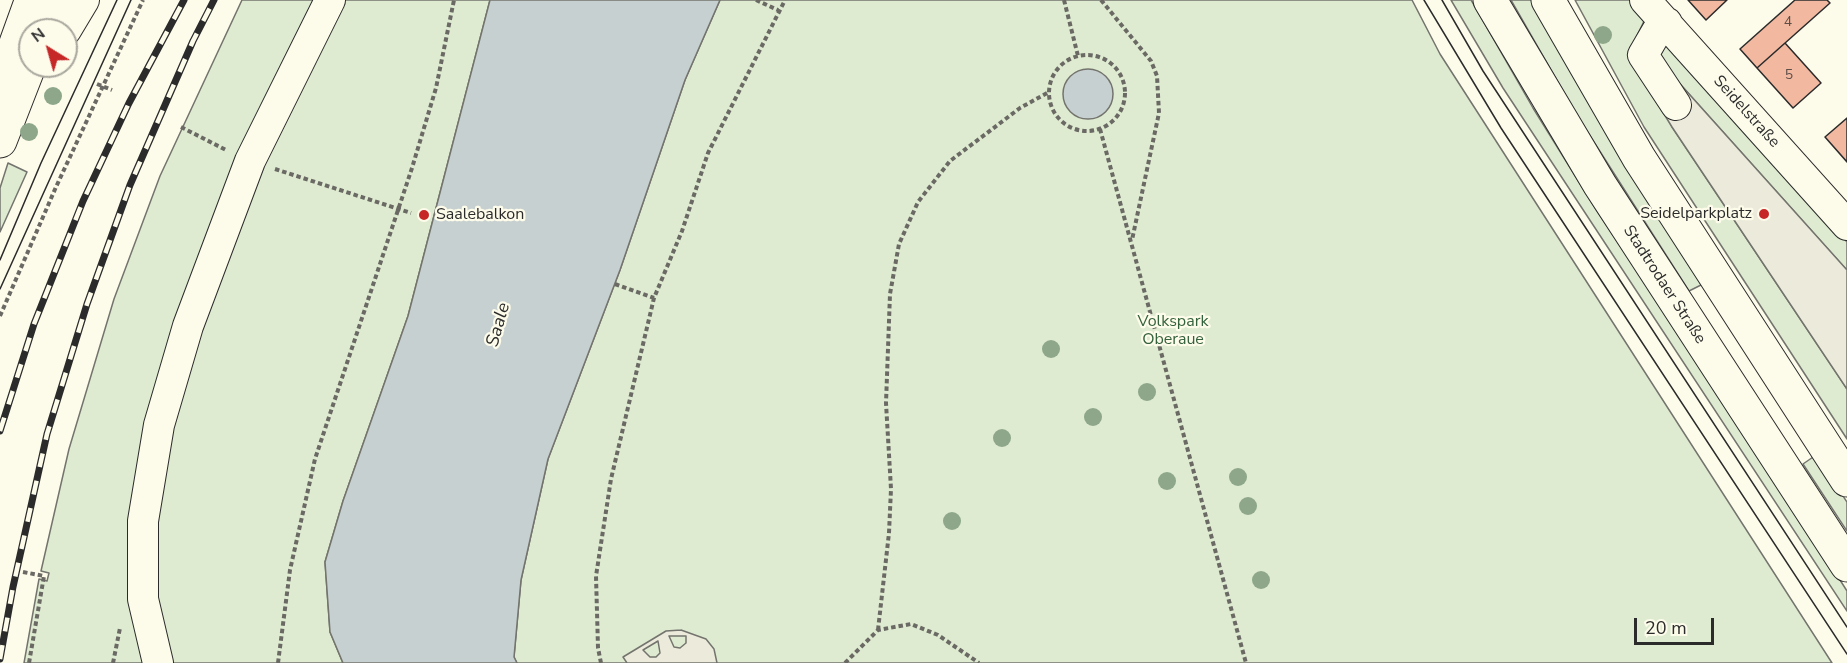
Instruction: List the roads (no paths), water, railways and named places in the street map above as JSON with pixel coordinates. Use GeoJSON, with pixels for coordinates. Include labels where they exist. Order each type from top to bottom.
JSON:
{"type":"FeatureCollection","features":[{"type":"Feature","properties":{"kind":"main road"},"geometry":{"type":"LineString","coordinates":[[50,18],[57,0]]}},
{"type":"Feature","properties":{"kind":"main road","name":"Stadtrodaer Straße"},"geometry":{"type":"LineString","coordinates":[[1490,0],[1599,185],[1847,565]]}},
{"type":"Feature","properties":{"kind":"main road"},"geometry":{"type":"LineString","coordinates":[[1548,0],[1639,158],[1847,480]]}},
{"type":"Feature","properties":{"kind":"main road"},"geometry":{"type":"LineString","coordinates":[[4,127],[24,78]]}},
{"type":"Feature","properties":{"kind":"street"},"geometry":{"type":"LineString","coordinates":[[4,127],[8,61],[30,0]]}},
{"type":"Feature","properties":{"kind":"street"},"geometry":{"type":"LineString","coordinates":[[73,18],[84,0]]}},
{"type":"Feature","properties":{"kind":"street"},"geometry":{"type":"LineString","coordinates":[[158,663],[143,599],[143,521],[159,425],[188,326],[250,161],[330,0]]}},
{"type":"Feature","properties":{"kind":"street","name":"Seidelstraße"},"geometry":{"type":"LineString","coordinates":[[1645,0],[1847,225]]}},
{"type":"Feature","properties":{"kind":"street"},"geometry":{"type":"LineString","coordinates":[[1667,23],[1657,32],[1643,55],[1676,105]]}},
{"type":"Feature","properties":{"kind":"street"},"geometry":{"type":"LineString","coordinates":[[4,127],[36,78]]}},
{"type":"Feature","properties":{"kind":"water","name":"Saale"},"geometry":{"type":"Polygon","coordinates":[[[490,0],[720,0],[685,80],[620,270],[548,459],[521,580],[514,657],[517,663],[343,663],[330,632],[325,562],[343,501],[408,316],[490,0]]]}},
{"type":"Feature","properties":{"kind":"water"},"geometry":{"type":"Polygon","coordinates":[[[1088,69],[1106,76],[1113,94],[1106,112],[1088,119],[1070,112],[1063,94],[1070,76],[1088,69]]]}},
{"type":"Feature","properties":{"kind":"tram line"},"geometry":{"type":"LineString","coordinates":[[0,260],[41,163],[117,0]]}},
{"type":"Feature","properties":{"kind":"tram line"},"geometry":{"type":"LineString","coordinates":[[0,289],[131,0]]}},
{"type":"Feature","properties":{"kind":"tram line"},"geometry":{"type":"LineString","coordinates":[[1424,0],[1501,128],[1847,654]]}},
{"type":"Feature","properties":{"kind":"tram line"},"geometry":{"type":"LineString","coordinates":[[1442,0],[1483,71],[1847,627]]}},
{"type":"Feature","properties":{"kind":"railway"},"geometry":{"type":"LineString","coordinates":[[0,431],[34,324],[83,201],[129,103],[184,0]]}},
{"type":"Feature","properties":{"kind":"railway"},"geometry":{"type":"LineString","coordinates":[[0,659],[13,587],[47,434],[87,304],[130,185],[193,41],[214,0]]}},
{"type":"Feature","properties":{"kind":"place","name":"Seidelparkplatz"},"geometry":{"type":"Point","coordinates":[1764,214]}},
{"type":"Feature","properties":{"kind":"place","name":"Saalebalkon"},"geometry":{"type":"Point","coordinates":[424,215]}},
{"type":"Feature","properties":{"kind":"park label","name":"Volkspark Oberaue"},"geometry":{"type":"Point","coordinates":[1173,331]}}]}
